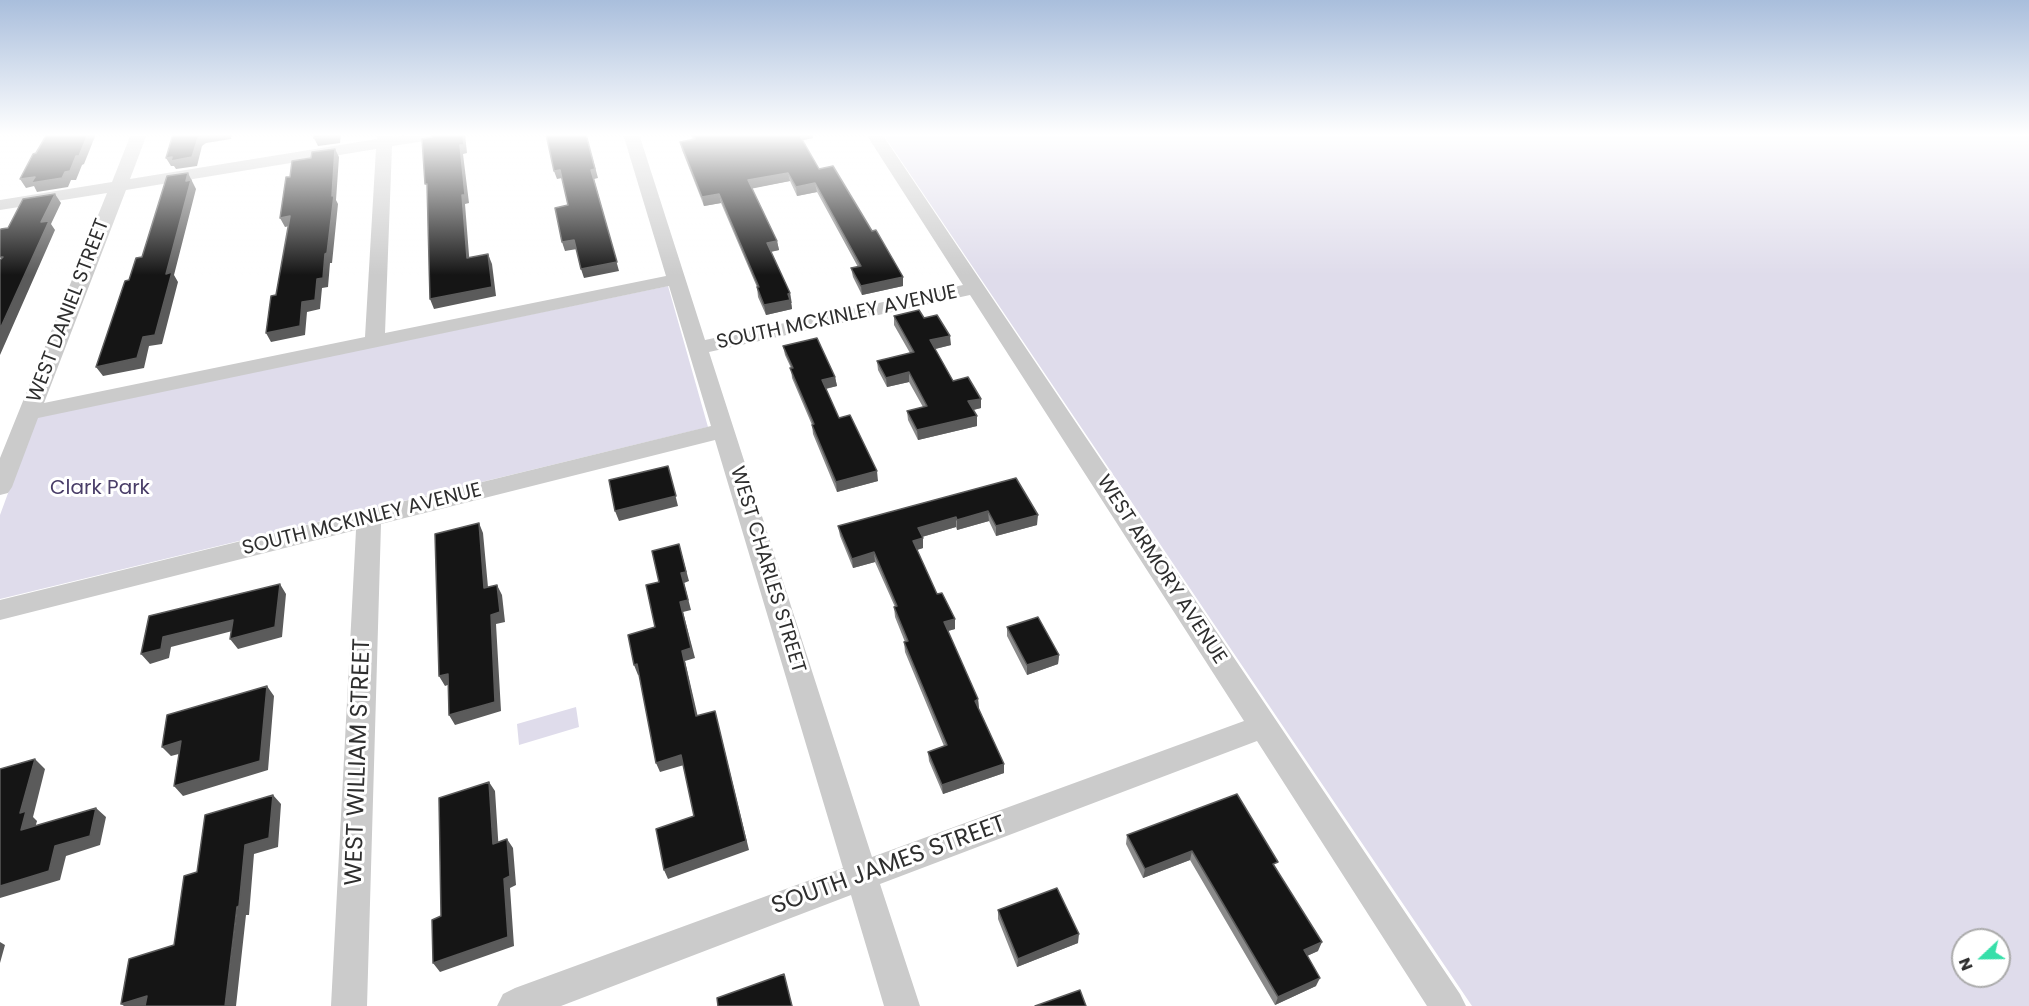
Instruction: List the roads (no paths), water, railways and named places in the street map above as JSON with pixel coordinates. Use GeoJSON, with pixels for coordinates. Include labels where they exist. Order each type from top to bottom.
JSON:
{"type":"FeatureCollection","features":[{"type":"Feature","properties":{"kind":"street","name":"WEST DANIEL STREET"},"geometry":{"type":"LineString","coordinates":[[0,488],[120,181]]}},
{"type":"Feature","properties":{"kind":"street"},"geometry":{"type":"LineString","coordinates":[[0,205],[141,181]]}},
{"type":"Feature","properties":{"kind":"street"},"geometry":{"type":"LineString","coordinates":[[375,342],[383,181]]}},
{"type":"Feature","properties":{"kind":"street","name":"WEST CHARLES STREET"},"geometry":{"type":"LineString","coordinates":[[646,181],[902,1006]]}},
{"type":"Feature","properties":{"kind":"street","name":"WEST ARMORY AVENUE"},"geometry":{"type":"LineString","coordinates":[[905,181],[1448,1006]]}},
{"type":"Feature","properties":{"kind":"street"},"geometry":{"type":"LineString","coordinates":[[29,413],[677,279]]}},
{"type":"Feature","properties":{"kind":"street","name":"SOUTH MCKINLEY AVENUE"},"geometry":{"type":"LineString","coordinates":[[698,348],[976,288]]}},
{"type":"Feature","properties":{"kind":"street","name":"SOUTH MCKINLEY AVENUE"},"geometry":{"type":"LineString","coordinates":[[0,610],[724,430]]}},
{"type":"Feature","properties":{"kind":"street","name":"WEST WILLIAM STREET"},"geometry":{"type":"LineString","coordinates":[[349,1006],[369,519]]}},
{"type":"Feature","properties":{"kind":"street","name":"SOUTH JAMES STREET"},"geometry":{"type":"LineString","coordinates":[[515,1006],[1263,726]]}},
{"type":"Feature","properties":{"kind":"park label","name":"Clark Park"},"geometry":{"type":"Point","coordinates":[100,489]}}]}
